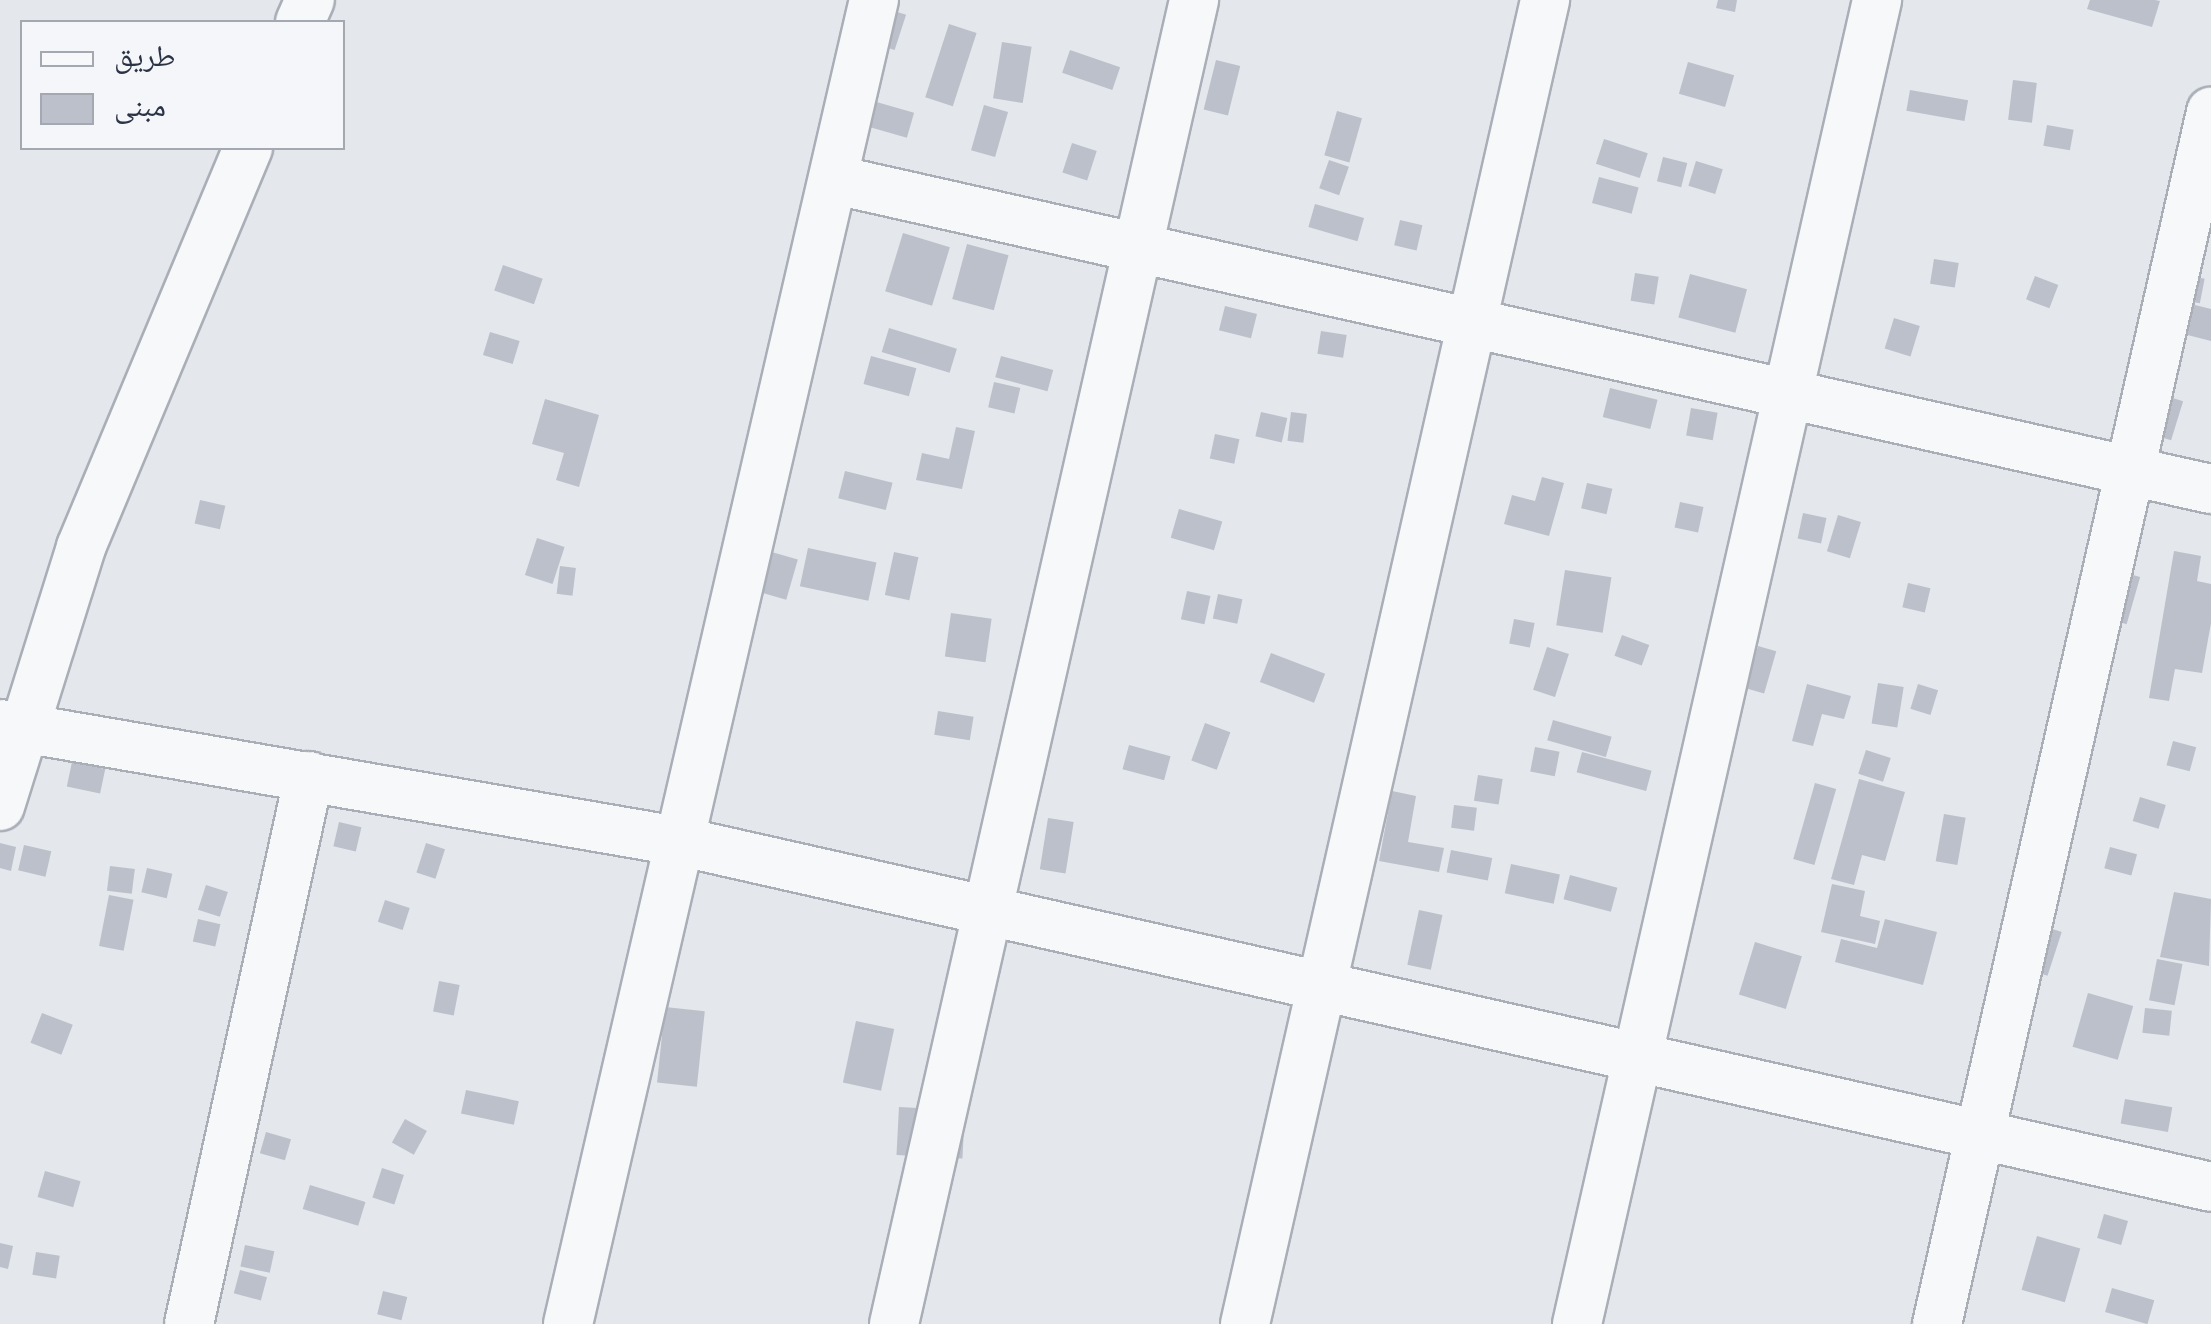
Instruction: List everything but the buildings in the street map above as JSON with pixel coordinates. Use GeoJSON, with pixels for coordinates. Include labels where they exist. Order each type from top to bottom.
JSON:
{"type":"FeatureCollection","features":[{"type":"Feature","properties":{"kind":"street"},"geometry":{"type":"LineString","coordinates":[[568,1324],[836,180],[874,0]]}},
{"type":"Feature","properties":{"kind":"street"},"geometry":{"type":"LineString","coordinates":[[894,1324],[1194,0]]}},
{"type":"Feature","properties":{"kind":"street"},"geometry":{"type":"LineString","coordinates":[[1245,1324],[1545,0]]}},
{"type":"Feature","properties":{"kind":"street"},"geometry":{"type":"LineString","coordinates":[[1577,1324],[1877,0]]}},
{"type":"Feature","properties":{"kind":"street"},"geometry":{"type":"LineString","coordinates":[[1936,1324],[2211,112]]}},
{"type":"Feature","properties":{"kind":"street"},"geometry":{"type":"LineString","coordinates":[[0,806],[12,726],[81,547],[247,150]]}},
{"type":"Feature","properties":{"kind":"street"},"geometry":{"type":"LineString","coordinates":[[836,180],[2211,489]]}},
{"type":"Feature","properties":{"kind":"street"},"geometry":{"type":"LineString","coordinates":[[12,726],[683,842],[2211,1186]]}},
{"type":"Feature","properties":{"kind":"street"},"geometry":{"type":"LineString","coordinates":[[189,1324],[309,776]]}}]}
